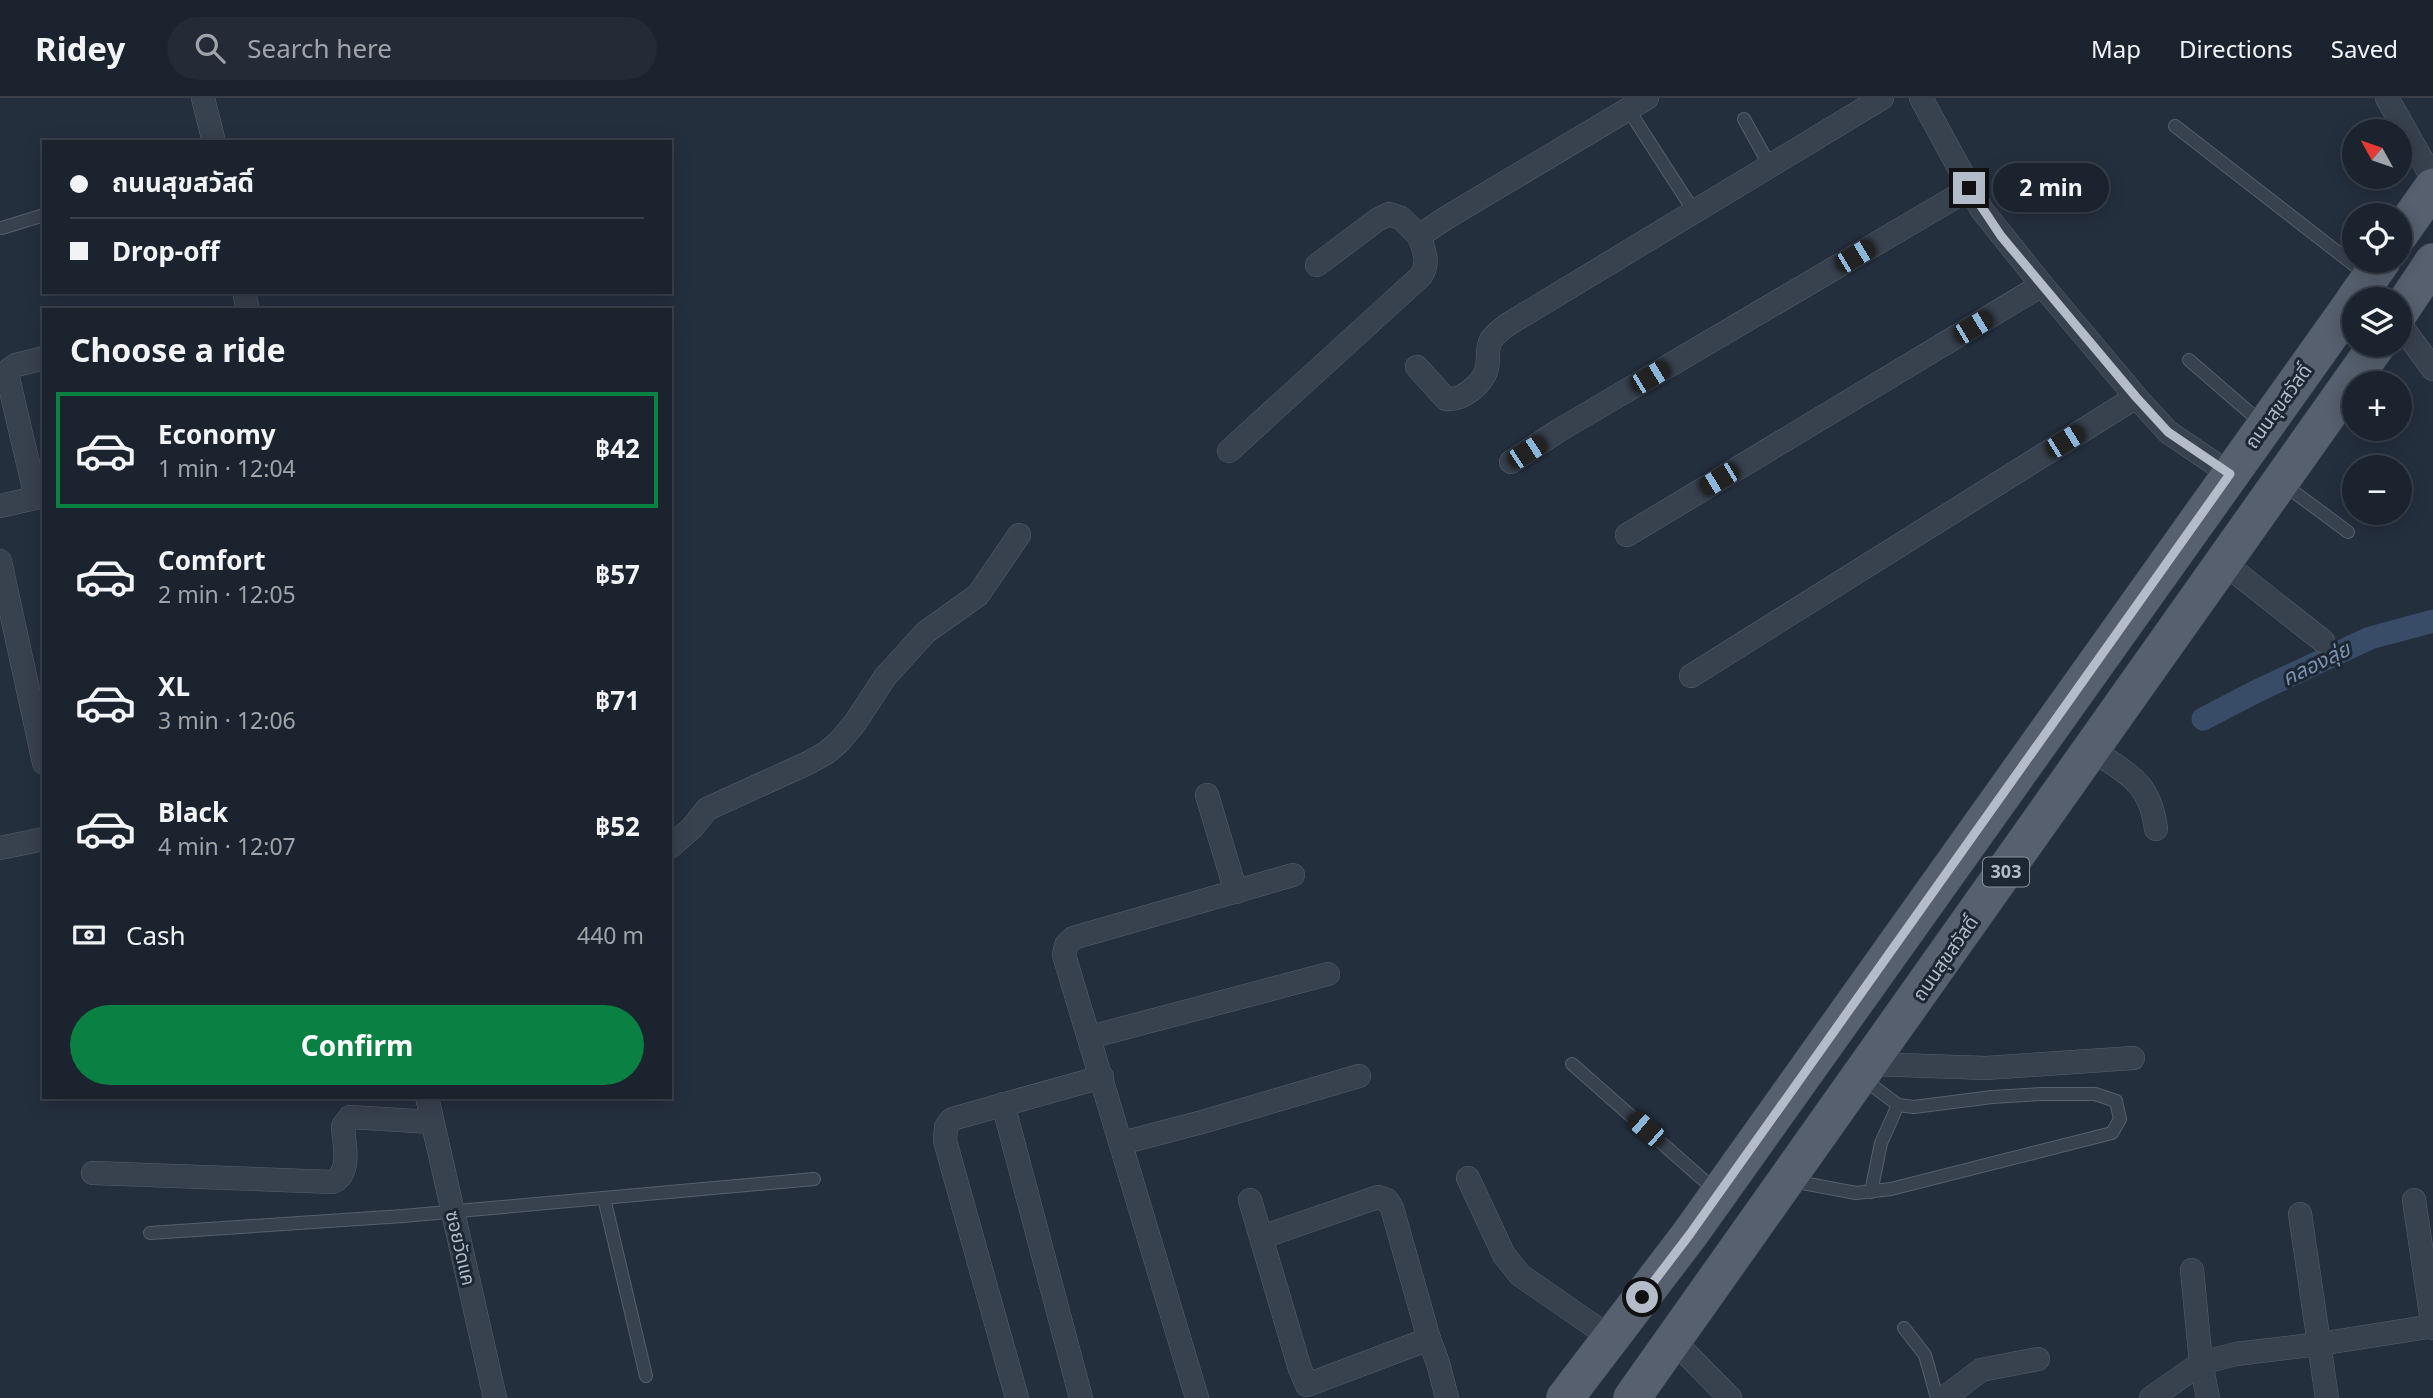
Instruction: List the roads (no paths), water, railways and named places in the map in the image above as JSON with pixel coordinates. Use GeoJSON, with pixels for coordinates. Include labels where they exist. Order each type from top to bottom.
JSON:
{"type":"FeatureCollection","features":[{"type":"Feature","properties":{"kind":"main road"},"geometry":{"type":"LineString","coordinates":[[2412,217],[2433,187]]}},
{"type":"Feature","properties":{"kind":"main road"},"geometry":{"type":"LineString","coordinates":[[2412,294],[2432,265]]}},
{"type":"Feature","properties":{"kind":"main road","name":"ถนนสุขสวัสดิ์"},"geometry":{"type":"LineString","coordinates":[[1565,1398],[1719,1194],[2365,285]]}},
{"type":"Feature","properties":{"kind":"main road","name":"ถนนสุขสวัสดิ์"},"geometry":{"type":"LineString","coordinates":[[1632,1398],[2369,357]]}},
{"type":"Feature","properties":{"kind":"street"},"geometry":{"type":"LineString","coordinates":[[204,98],[214,140]]}},
{"type":"Feature","properties":{"kind":"street"},"geometry":{"type":"LineString","coordinates":[[1417,367],[1446,400],[1460,397],[1483,378],[1488,366],[1489,343],[1507,325],[1882,98]]}},
{"type":"Feature","properties":{"kind":"street"},"geometry":{"type":"LineString","coordinates":[[1921,98],[1969,188],[2001,236],[2168,432],[2230,474]]}},
{"type":"Feature","properties":{"kind":"street"},"geometry":{"type":"LineString","coordinates":[[2387,98],[2433,179]]}},
{"type":"Feature","properties":{"kind":"street"},"geometry":{"type":"LineString","coordinates":[[1419,236],[1637,104]]}},
{"type":"Feature","properties":{"kind":"street"},"geometry":{"type":"LineString","coordinates":[[1511,462],[1969,188]]}},
{"type":"Feature","properties":{"kind":"street"},"geometry":{"type":"LineString","coordinates":[[1229,451],[1421,276],[1426,270],[1427,262],[1419,236],[1401,218],[1389,214],[1317,265]]}},
{"type":"Feature","properties":{"kind":"street"},"geometry":{"type":"LineString","coordinates":[[1627,535],[2042,285]]}},
{"type":"Feature","properties":{"kind":"street"},"geometry":{"type":"LineString","coordinates":[[2412,341],[2433,369]]}},
{"type":"Feature","properties":{"kind":"street"},"geometry":{"type":"LineString","coordinates":[[0,506],[40,497],[8,378],[9,370],[16,365],[42,358]]}},
{"type":"Feature","properties":{"kind":"street"},"geometry":{"type":"LineString","coordinates":[[1691,676],[2136,397]]}},
{"type":"Feature","properties":{"kind":"street"},"geometry":{"type":"LineString","coordinates":[[672,845],[708,809],[808,763],[839,742],[886,677],[926,632],[978,596],[1019,535]]}},
{"type":"Feature","properties":{"kind":"street"},"geometry":{"type":"LineString","coordinates":[[0,561],[42,754]]}},
{"type":"Feature","properties":{"kind":"street"},"geometry":{"type":"LineString","coordinates":[[2224,564],[2323,641]]}},
{"type":"Feature","properties":{"kind":"street"},"geometry":{"type":"LineString","coordinates":[[2092,750],[2143,787],[2154,814],[2156,829]]}},
{"type":"Feature","properties":{"kind":"street"},"geometry":{"type":"LineString","coordinates":[[1207,795],[1236,892]]}},
{"type":"Feature","properties":{"kind":"street"},"geometry":{"type":"LineString","coordinates":[[0,848],[42,839]]}},
{"type":"Feature","properties":{"kind":"street"},"geometry":{"type":"LineString","coordinates":[[1197,1398],[1064,955],[1066,945],[1073,938],[1293,876]]}},
{"type":"Feature","properties":{"kind":"street"},"geometry":{"type":"LineString","coordinates":[[1090,1037],[1328,974]]}},
{"type":"Feature","properties":{"kind":"street"},"geometry":{"type":"LineString","coordinates":[[1866,1070],[1986,1068],[2133,1058]]}},
{"type":"Feature","properties":{"kind":"street"},"geometry":{"type":"LineString","coordinates":[[1122,1143],[1359,1076]]}},
{"type":"Feature","properties":{"kind":"street"},"geometry":{"type":"LineString","coordinates":[[1017,1398],[945,1141],[946,1127],[952,1119],[1102,1077]]}},
{"type":"Feature","properties":{"kind":"street","name":"ซอยวัดแค"},"geometry":{"type":"LineString","coordinates":[[427,1099],[495,1398]]}},
{"type":"Feature","properties":{"kind":"street"},"geometry":{"type":"LineString","coordinates":[[1003,1104],[1081,1398]]}},
{"type":"Feature","properties":{"kind":"street"},"geometry":{"type":"LineString","coordinates":[[93,1173],[333,1182],[340,1179],[344,1172],[342,1126],[350,1118],[432,1122]]}},
{"type":"Feature","properties":{"kind":"street"},"geometry":{"type":"LineString","coordinates":[[1468,1178],[1504,1255],[1520,1275],[1611,1338]]}},
{"type":"Feature","properties":{"kind":"street"},"geometry":{"type":"LineString","coordinates":[[1262,1237],[1378,1197],[1387,1200],[1392,1208],[1447,1398]]}},
{"type":"Feature","properties":{"kind":"street"},"geometry":{"type":"LineString","coordinates":[[1250,1200],[1300,1369],[1309,1391],[1429,1339]]}},
{"type":"Feature","properties":{"kind":"street"},"geometry":{"type":"LineString","coordinates":[[2151,1398],[2201,1363],[2236,1354],[2319,1345],[2433,1327],[2414,1200]]}},
{"type":"Feature","properties":{"kind":"street"},"geometry":{"type":"LineString","coordinates":[[2300,1214],[2327,1398]]}},
{"type":"Feature","properties":{"kind":"street"},"geometry":{"type":"LineString","coordinates":[[2192,1270],[2201,1363],[2208,1398]]}},
{"type":"Feature","properties":{"kind":"street"},"geometry":{"type":"LineString","coordinates":[[1674,1341],[1730,1398]]}},
{"type":"Feature","properties":{"kind":"street"},"geometry":{"type":"LineString","coordinates":[[1944,1398],[1980,1370],[2038,1359]]}},
{"type":"Feature","properties":{"kind":"lane"},"geometry":{"type":"LineString","coordinates":[[1637,104],[1688,202]]}},
{"type":"Feature","properties":{"kind":"lane"},"geometry":{"type":"LineString","coordinates":[[1744,119],[1770,166]]}},
{"type":"Feature","properties":{"kind":"lane"},"geometry":{"type":"LineString","coordinates":[[2175,126],[2365,285]]}},
{"type":"Feature","properties":{"kind":"lane"},"geometry":{"type":"LineString","coordinates":[[2,228],[42,216]]}},
{"type":"Feature","properties":{"kind":"lane"},"geometry":{"type":"LineString","coordinates":[[2189,360],[2264,425]]}},
{"type":"Feature","properties":{"kind":"lane"},"geometry":{"type":"LineString","coordinates":[[2282,482],[2348,532]]}},
{"type":"Feature","properties":{"kind":"lane"},"geometry":{"type":"LineString","coordinates":[[1572,1064],[1719,1194]]}},
{"type":"Feature","properties":{"kind":"lane"},"geometry":{"type":"LineString","coordinates":[[1788,1181],[1839,1192],[1891,1189],[2112,1133],[2120,1119],[2116,1101],[2095,1094],[1992,1097],[1914,1107],[1898,1105],[1866,1070]]}},
{"type":"Feature","properties":{"kind":"lane"},"geometry":{"type":"LineString","coordinates":[[1871,1192],[1881,1143],[1898,1105]]}},
{"type":"Feature","properties":{"kind":"lane"},"geometry":{"type":"LineString","coordinates":[[150,1233],[453,1211],[814,1180]]}},
{"type":"Feature","properties":{"kind":"lane"},"geometry":{"type":"LineString","coordinates":[[604,1198],[646,1376]]}},
{"type":"Feature","properties":{"kind":"lane"},"geometry":{"type":"LineString","coordinates":[[1904,1328],[1925,1356],[1937,1398]]}},
{"type":"Feature","properties":{"kind":"waterway","name":"คลองลุ่ย"},"geometry":{"type":"LineString","coordinates":[[2203,719],[2370,638],[2433,621]]}}]}
